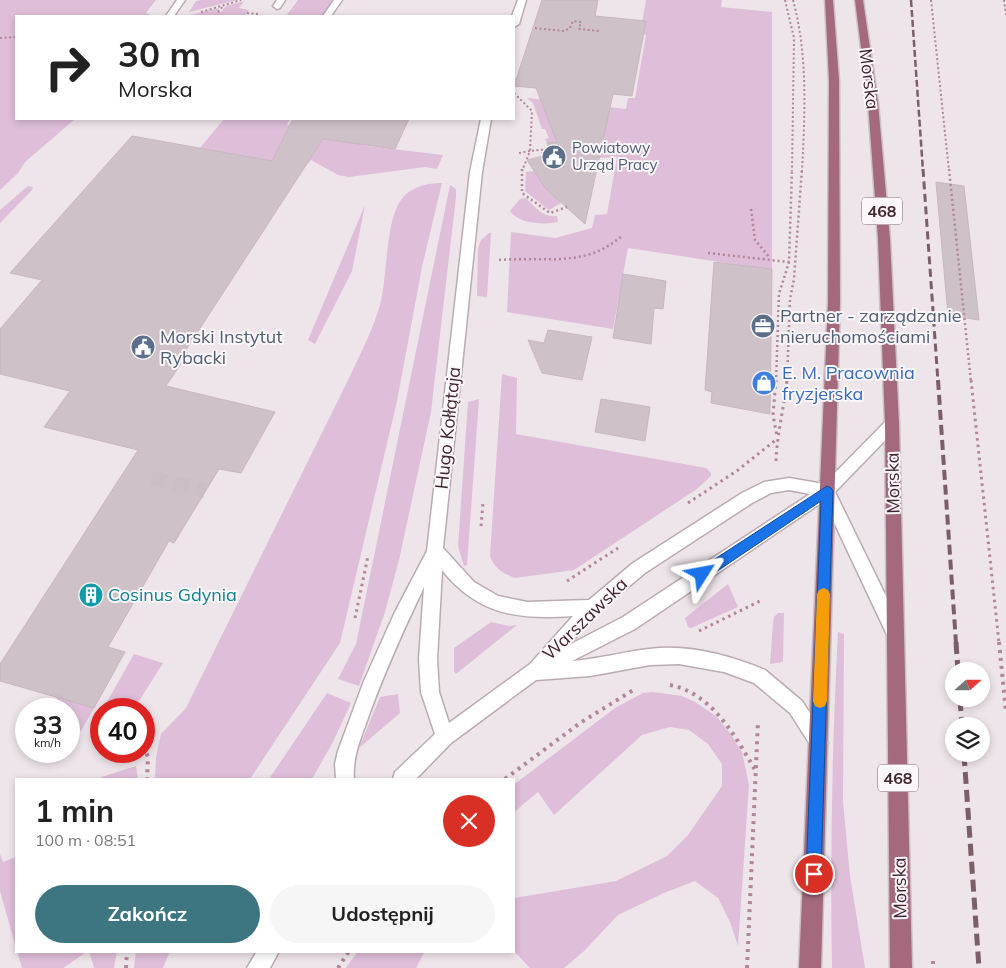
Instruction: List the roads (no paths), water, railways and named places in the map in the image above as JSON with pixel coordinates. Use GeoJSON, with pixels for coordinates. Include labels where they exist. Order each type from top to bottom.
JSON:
{"type":"FeatureCollection","features":[{"type":"Feature","properties":{"kind":"main road","name":"Morska"},"geometry":{"type":"LineString","coordinates":[[810,968],[834,302],[834,80],[829,0]]}},
{"type":"Feature","properties":{"kind":"main road","name":"Morska"},"geometry":{"type":"LineString","coordinates":[[859,0],[873,102],[884,230],[892,424],[901,968]]}},
{"type":"Feature","properties":{"kind":"street"},"geometry":{"type":"LineString","coordinates":[[171,15],[181,0]]}},
{"type":"Feature","properties":{"kind":"street"},"geometry":{"type":"LineString","coordinates":[[328,15],[338,0]]}},
{"type":"Feature","properties":{"kind":"street"},"geometry":{"type":"LineString","coordinates":[[515,21],[522,0]]}},
{"type":"Feature","properties":{"kind":"street","name":"Hugo Kołłątaja"},"geometry":{"type":"LineString","coordinates":[[445,737],[430,692],[428,659],[434,550],[475,181],[486,120]]}},
{"type":"Feature","properties":{"kind":"street","name":"Warszawska"},"geometry":{"type":"LineString","coordinates":[[403,778],[445,737],[531,673],[630,623],[827,491],[892,424]]}},
{"type":"Feature","properties":{"kind":"street","name":"Warszawska"},"geometry":{"type":"LineString","coordinates":[[531,673],[592,607],[639,568],[747,498],[769,488],[789,484],[827,491]]}},
{"type":"Feature","properties":{"kind":"street"},"geometry":{"type":"LineString","coordinates":[[827,491],[895,632]]}},
{"type":"Feature","properties":{"kind":"street"},"geometry":{"type":"LineString","coordinates":[[345,778],[343,765],[370,688],[404,610],[434,550],[467,587],[488,601],[504,607],[530,610],[592,607]]}},
{"type":"Feature","properties":{"kind":"street","name":"Warszawska"},"geometry":{"type":"LineString","coordinates":[[531,673],[590,668],[650,657],[679,656],[724,664],[759,676],[796,706],[819,743]]}},
{"type":"Feature","properties":{"kind":"street"},"geometry":{"type":"LineString","coordinates":[[258,968],[269,953]]}},
{"type":"Feature","properties":{"kind":"tunnel"},"geometry":{"type":"LineString","coordinates":[[152,478],[205,491]]}},
{"type":"Feature","properties":{"kind":"railway"},"geometry":{"type":"LineString","coordinates":[[911,0],[923,171]]}},
{"type":"Feature","properties":{"kind":"railway"},"geometry":{"type":"LineString","coordinates":[[923,169],[938,382]]}},
{"type":"Feature","properties":{"kind":"railway"},"geometry":{"type":"LineString","coordinates":[[938,380],[956,643]]}},
{"type":"Feature","properties":{"kind":"railway"},"geometry":{"type":"LineString","coordinates":[[956,642],[957,662]]}},
{"type":"Feature","properties":{"kind":"railway"},"geometry":{"type":"LineString","coordinates":[[961,708],[961,717]]}},
{"type":"Feature","properties":{"kind":"railway"},"geometry":{"type":"LineString","coordinates":[[965,762],[979,968]]}},
{"type":"Feature","properties":{"kind":"place","name":"Powiatowy Urząd Pracy"},"geometry":{"type":"Point","coordinates":[554,157]}},
{"type":"Feature","properties":{"kind":"place","name":"Partner - zarządzanie nieruchomościami"},"geometry":{"type":"Point","coordinates":[763,326]}},
{"type":"Feature","properties":{"kind":"place","name":"Morski Instytut Rybacki"},"geometry":{"type":"Point","coordinates":[143,347]}},
{"type":"Feature","properties":{"kind":"place","name":"E. M. Pracownia fryzjerska"},"geometry":{"type":"Point","coordinates":[764,383]}},
{"type":"Feature","properties":{"kind":"place","name":"Cosinus Gdynia"},"geometry":{"type":"Point","coordinates":[91,595]}}]}
